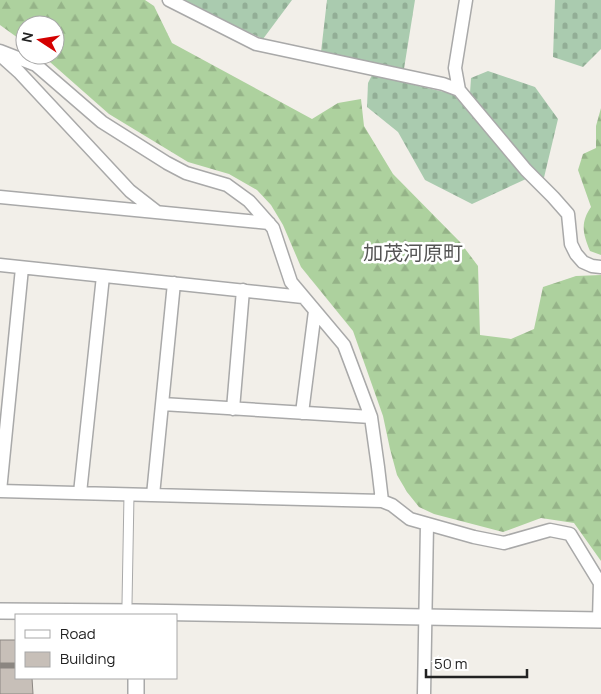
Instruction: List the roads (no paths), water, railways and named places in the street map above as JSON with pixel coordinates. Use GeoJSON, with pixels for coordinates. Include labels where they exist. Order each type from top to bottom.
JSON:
{"type":"FeatureCollection","features":[{"type":"Feature","properties":{"kind":"street"},"geometry":{"type":"LineString","coordinates":[[466,0],[456,68],[460,90],[526,170],[568,214],[571,244],[576,254],[583,262],[601,267]]}},
{"type":"Feature","properties":{"kind":"street"},"geometry":{"type":"LineString","coordinates":[[173,1],[256,44],[443,84],[460,90]]}},
{"type":"Feature","properties":{"kind":"street"},"geometry":{"type":"LineString","coordinates":[[0,53],[130,191],[157,212]]}},
{"type":"Feature","properties":{"kind":"street"},"geometry":{"type":"LineString","coordinates":[[0,53],[36,65],[102,122],[167,164],[186,173],[227,185],[249,201],[269,223],[273,228],[291,282],[344,345],[370,417],[382,501]]}},
{"type":"Feature","properties":{"kind":"street"},"geometry":{"type":"LineString","coordinates":[[0,197],[269,223]]}},
{"type":"Feature","properties":{"kind":"street"},"geometry":{"type":"LineString","coordinates":[[0,265],[303,296]]}},
{"type":"Feature","properties":{"kind":"street"},"geometry":{"type":"LineString","coordinates":[[0,611],[133,610],[426,618],[600,620],[600,583],[570,534],[550,530],[504,543],[474,537],[410,519],[392,505],[382,501],[0,491],[22,268]]}},
{"type":"Feature","properties":{"kind":"street"},"geometry":{"type":"LineString","coordinates":[[80,493],[103,276]]}},
{"type":"Feature","properties":{"kind":"street"},"geometry":{"type":"LineString","coordinates":[[153,495],[174,283]]}},
{"type":"Feature","properties":{"kind":"street"},"geometry":{"type":"LineString","coordinates":[[233,409],[243,290]]}},
{"type":"Feature","properties":{"kind":"street"},"geometry":{"type":"LineString","coordinates":[[302,413],[315,311]]}},
{"type":"Feature","properties":{"kind":"street"},"geometry":{"type":"LineString","coordinates":[[162,404],[370,417]]}},
{"type":"Feature","properties":{"kind":"street"},"geometry":{"type":"LineString","coordinates":[[129,494],[133,610]]}},
{"type":"Feature","properties":{"kind":"street"},"geometry":{"type":"LineString","coordinates":[[424,694],[426,524]]}},
{"type":"Feature","properties":{"kind":"street"},"geometry":{"type":"LineString","coordinates":[[136,679],[136,694]]}},
{"type":"Feature","properties":{"kind":"district","name":"加茂河原町"},"geometry":{"type":"Point","coordinates":[413,253]}}]}
